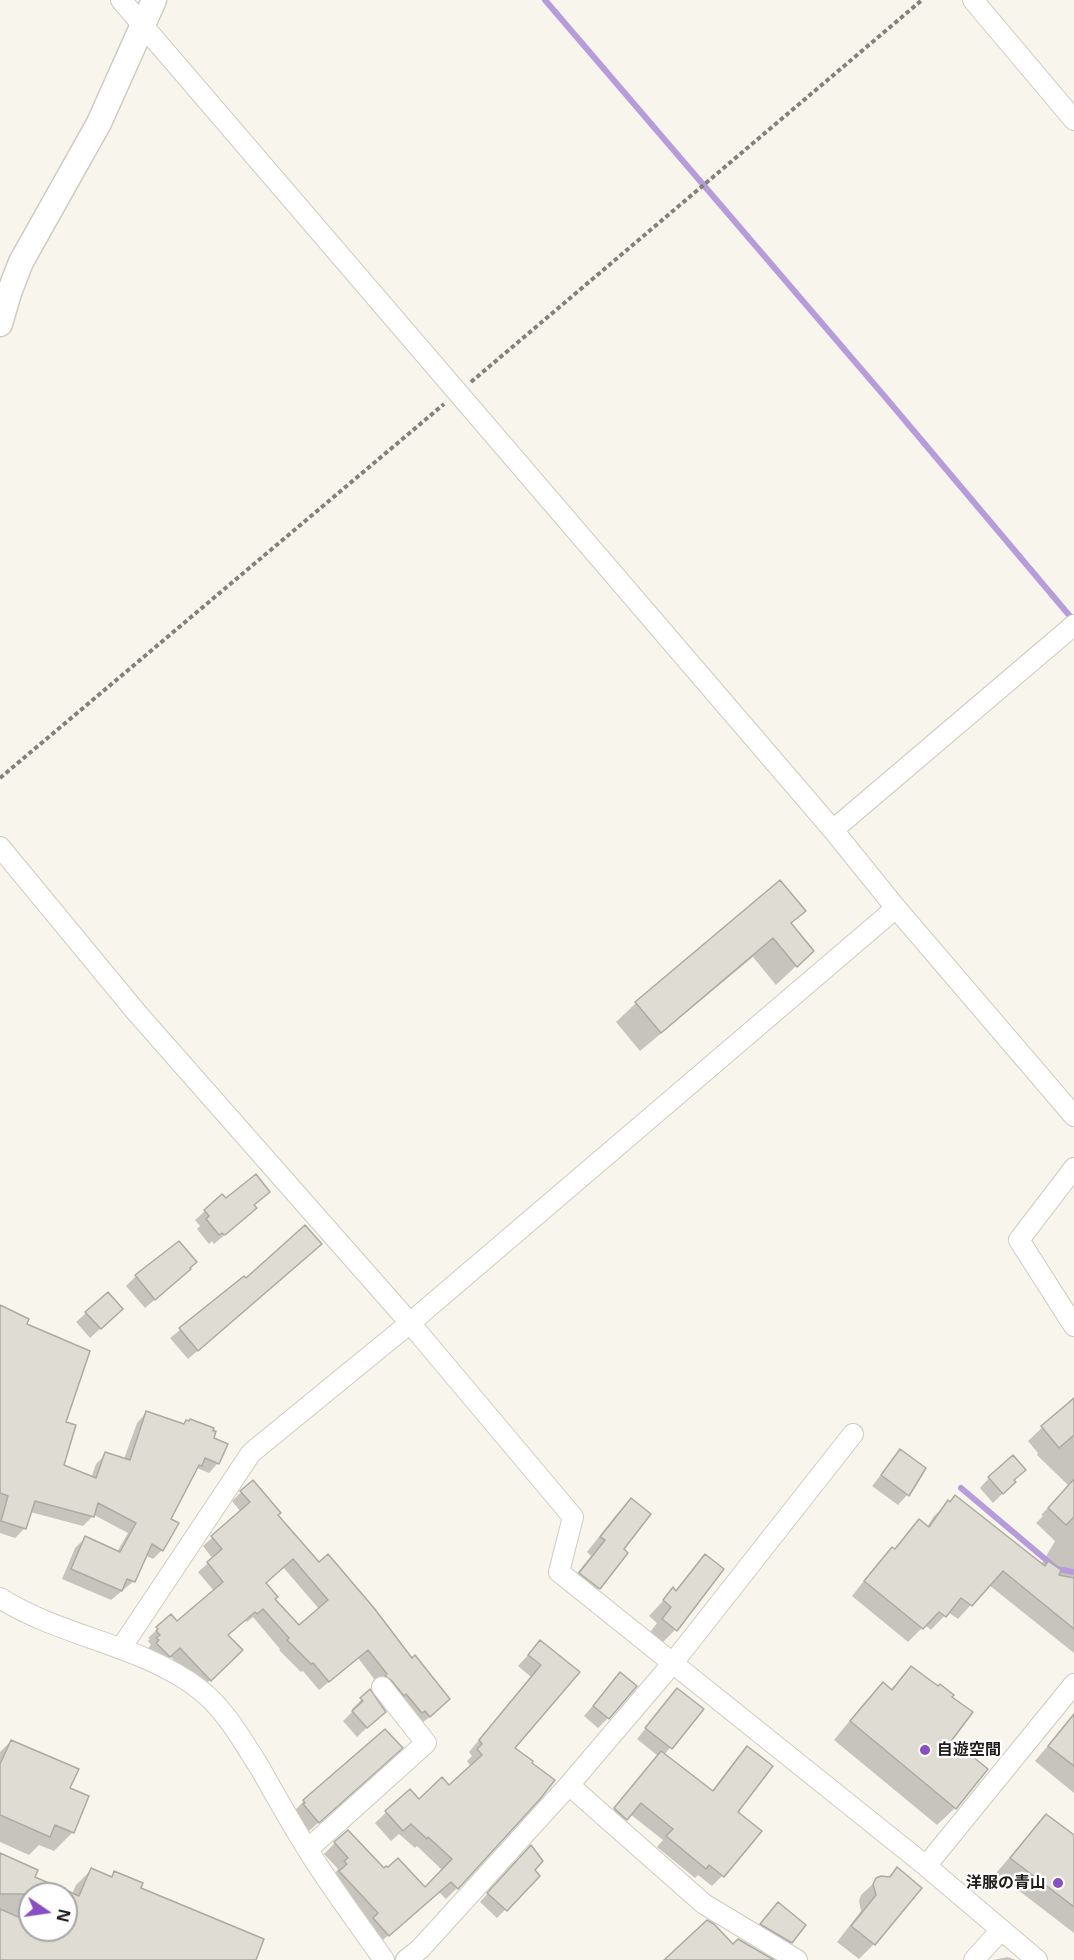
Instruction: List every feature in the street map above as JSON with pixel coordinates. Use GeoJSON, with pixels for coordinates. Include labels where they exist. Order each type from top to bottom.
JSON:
{"type":"FeatureCollection","features":[{"type":"Feature","properties":{"kind":"street"},"geometry":{"type":"LineString","coordinates":[[121,0],[833,830],[896,908],[1074,1116]]}},
{"type":"Feature","properties":{"kind":"street"},"geometry":{"type":"LineString","coordinates":[[0,324],[21,262],[99,123],[154,0]]}},
{"type":"Feature","properties":{"kind":"street"},"geometry":{"type":"LineString","coordinates":[[973,0],[1074,120]]}},
{"type":"Feature","properties":{"kind":"street"},"geometry":{"type":"LineString","coordinates":[[833,830],[1074,625]]}},
{"type":"Feature","properties":{"kind":"street"},"geometry":{"type":"LineString","coordinates":[[0,848],[137,1013],[410,1323],[573,1517],[559,1572],[926,1866],[1037,1960]]}},
{"type":"Feature","properties":{"kind":"street"},"geometry":{"type":"LineString","coordinates":[[121,1648],[251,1453],[410,1323],[896,908]]}},
{"type":"Feature","properties":{"kind":"street"},"geometry":{"type":"LineString","coordinates":[[1074,1168],[1019,1240],[1074,1326]]}},
{"type":"Feature","properties":{"kind":"street"},"geometry":{"type":"LineString","coordinates":[[406,1960],[420,1948],[569,1785],[672,1664],[853,1434]]}},
{"type":"Feature","properties":{"kind":"street"},"geometry":{"type":"LineString","coordinates":[[0,1598],[38,1617],[121,1648],[165,1668],[200,1689],[233,1724],[308,1849],[384,1960]]}},
{"type":"Feature","properties":{"kind":"street"},"geometry":{"type":"LineString","coordinates":[[926,1866],[1074,1684]]}},
{"type":"Feature","properties":{"kind":"street"},"geometry":{"type":"LineString","coordinates":[[308,1849],[426,1743],[382,1687]]}},
{"type":"Feature","properties":{"kind":"street"},"geometry":{"type":"LineString","coordinates":[[569,1785],[704,1904],[797,1960]]}},
{"type":"Feature","properties":{"kind":"street"},"geometry":{"type":"LineString","coordinates":[[974,1960],[1000,1931]]}},
{"type":"Feature","properties":{"kind":"path"},"geometry":{"type":"LineString","coordinates":[[0,778],[922,0]]}},
{"type":"Feature","properties":{"kind":"building"},"geometry":{"type":"Polygon","coordinates":[[[780,880],[806,911],[791,923],[814,951],[797,967],[773,938],[661,1033],[635,1002],[780,880]]]}},
{"type":"Feature","properties":{"kind":"building"},"geometry":{"type":"Polygon","coordinates":[[[256,1174],[270,1192],[254,1205],[257,1208],[225,1235],[222,1233],[219,1235],[206,1219],[209,1216],[204,1210],[222,1194],[226,1198],[256,1174]]]}},
{"type":"Feature","properties":{"kind":"building"},"geometry":{"type":"Polygon","coordinates":[[[305,1225],[322,1244],[198,1351],[179,1328],[244,1276],[246,1278],[305,1225]]]}},
{"type":"Feature","properties":{"kind":"building"},"geometry":{"type":"Polygon","coordinates":[[[179,1241],[197,1262],[155,1300],[135,1275],[179,1241]]]}},
{"type":"Feature","properties":{"kind":"building"},"geometry":{"type":"Polygon","coordinates":[[[108,1292],[123,1309],[101,1329],[85,1312],[108,1292]]]}},
{"type":"Feature","properties":{"kind":"building"},"geometry":{"type":"Polygon","coordinates":[[[0,1305],[29,1319],[27,1324],[90,1351],[66,1422],[76,1425],[64,1465],[96,1478],[105,1452],[130,1460],[146,1411],[184,1424],[190,1419],[214,1428],[213,1431],[216,1431],[214,1438],[228,1444],[219,1464],[205,1458],[202,1466],[199,1465],[171,1519],[179,1523],[163,1551],[152,1544],[135,1582],[127,1579],[122,1591],[71,1569],[85,1536],[120,1552],[136,1523],[98,1503],[94,1517],[35,1501],[26,1529],[1,1521],[8,1496],[0,1493],[0,1305]]]}},
{"type":"Feature","properties":{"kind":"building"},"geometry":{"type":"Polygon","coordinates":[[[1074,1398],[1074,1435],[1059,1448],[1041,1426],[1074,1398]]]}},
{"type":"Feature","properties":{"kind":"building"},"geometry":{"type":"Polygon","coordinates":[[[900,1449],[926,1468],[909,1496],[881,1475],[900,1449]]]}},
{"type":"Feature","properties":{"kind":"building"},"geometry":{"type":"Polygon","coordinates":[[[1013,1455],[1026,1470],[1003,1494],[988,1477],[1013,1455]]]}},
{"type":"Feature","properties":{"kind":"building"},"geometry":{"type":"Polygon","coordinates":[[[1074,1479],[1074,1517],[1066,1525],[1048,1508],[1074,1479]]]}},
{"type":"Feature","properties":{"kind":"building"},"geometry":{"type":"Polygon","coordinates":[[[253,1480],[281,1513],[278,1515],[319,1562],[328,1554],[374,1608],[412,1658],[415,1655],[450,1699],[430,1717],[425,1711],[422,1713],[406,1694],[404,1696],[385,1676],[387,1674],[368,1650],[329,1682],[313,1663],[311,1664],[287,1640],[289,1638],[263,1609],[257,1614],[255,1612],[228,1635],[243,1650],[211,1681],[180,1648],[170,1657],[156,1643],[159,1640],[156,1638],[160,1635],[156,1627],[171,1614],[177,1621],[223,1582],[207,1562],[222,1549],[211,1536],[250,1502],[240,1491],[253,1480]],[[293,1559],[266,1583],[278,1597],[275,1599],[299,1625],[328,1600],[293,1559]]]}},
{"type":"Feature","properties":{"kind":"building"},"geometry":{"type":"Polygon","coordinates":[[[955,1495],[1045,1566],[1048,1561],[1061,1570],[1059,1575],[1074,1578],[1074,1629],[1003,1571],[972,1606],[961,1598],[946,1617],[939,1612],[923,1629],[864,1581],[892,1547],[895,1549],[919,1519],[929,1527],[948,1500],[950,1502],[955,1495]]]}},
{"type":"Feature","properties":{"kind":"building"},"geometry":{"type":"Polygon","coordinates":[[[631,1498],[651,1514],[624,1549],[628,1553],[600,1589],[579,1573],[605,1540],[600,1537],[631,1498]]]}},
{"type":"Feature","properties":{"kind":"building"},"geometry":{"type":"Polygon","coordinates":[[[705,1554],[724,1569],[677,1631],[662,1619],[671,1607],[663,1600],[673,1587],[676,1591],[705,1554]]]}},
{"type":"Feature","properties":{"kind":"building"},"geometry":{"type":"Polygon","coordinates":[[[540,1640],[580,1672],[515,1748],[555,1780],[458,1889],[451,1882],[389,1936],[373,1918],[378,1913],[339,1871],[347,1864],[344,1861],[348,1858],[334,1842],[348,1830],[384,1868],[398,1858],[425,1887],[452,1859],[411,1824],[403,1831],[385,1811],[410,1789],[419,1799],[442,1777],[449,1785],[482,1755],[477,1749],[482,1744],[479,1740],[541,1665],[528,1655],[540,1640]]]}},
{"type":"Feature","properties":{"kind":"building","name":"自遊空間"},"geometry":{"type":"Polygon","coordinates":[[[911,1666],[938,1686],[940,1684],[954,1695],[952,1697],[973,1712],[952,1740],[988,1769],[956,1809],[850,1721],[883,1682],[892,1690],[911,1666]]]}},
{"type":"Feature","properties":{"kind":"building"},"geometry":{"type":"Polygon","coordinates":[[[620,1672],[637,1686],[609,1719],[593,1706],[620,1672]]]}},
{"type":"Feature","properties":{"kind":"building"},"geometry":{"type":"Polygon","coordinates":[[[677,1688],[704,1709],[672,1749],[645,1728],[677,1688]]]}},
{"type":"Feature","properties":{"kind":"building"},"geometry":{"type":"Polygon","coordinates":[[[370,1689],[386,1712],[367,1728],[352,1711],[363,1701],[360,1698],[370,1689]]]}},
{"type":"Feature","properties":{"kind":"building"},"geometry":{"type":"Polygon","coordinates":[[[1074,1714],[1074,1766],[1048,1746],[1074,1714]]]}},
{"type":"Feature","properties":{"kind":"building"},"geometry":{"type":"Polygon","coordinates":[[[385,1729],[403,1748],[319,1823],[303,1804],[305,1803],[303,1800],[385,1729]]]}},
{"type":"Feature","properties":{"kind":"building"},"geometry":{"type":"Polygon","coordinates":[[[11,1740],[79,1769],[70,1788],[89,1796],[74,1833],[55,1825],[50,1837],[0,1815],[0,1764],[11,1740]]]}},
{"type":"Feature","properties":{"kind":"building"},"geometry":{"type":"Polygon","coordinates":[[[747,1746],[773,1766],[738,1812],[762,1831],[724,1877],[709,1865],[706,1869],[666,1836],[673,1829],[641,1803],[627,1820],[614,1808],[661,1751],[713,1791],[747,1746]]]}},
{"type":"Feature","properties":{"kind":"building","name":"洋服の青山"},"geometry":{"type":"Polygon","coordinates":[[[1046,1814],[1074,1835],[1074,1907],[1010,1858],[1046,1814]]]}},
{"type":"Feature","properties":{"kind":"building"},"geometry":{"type":"Polygon","coordinates":[[[531,1845],[543,1861],[535,1870],[540,1876],[507,1911],[487,1893],[531,1845]]]}},
{"type":"Feature","properties":{"kind":"building"},"geometry":{"type":"Polygon","coordinates":[[[0,1853],[38,1870],[35,1877],[47,1882],[18,1882],[18,1894],[0,1894],[0,1853]]]}},
{"type":"Feature","properties":{"kind":"building"},"geometry":{"type":"Polygon","coordinates":[[[897,1867],[922,1888],[875,1945],[851,1926],[876,1895],[873,1884],[876,1878],[890,1877],[897,1867]]]}},
{"type":"Feature","properties":{"kind":"building"},"geometry":{"type":"Polygon","coordinates":[[[91,1868],[112,1877],[114,1871],[143,1883],[141,1888],[264,1939],[256,1960],[0,1960],[0,1909],[18,1917],[18,1942],[78,1942],[78,1896],[91,1868]]]}},
{"type":"Feature","properties":{"kind":"building"},"geometry":{"type":"Polygon","coordinates":[[[778,1902],[806,1925],[792,1943],[760,1924],[778,1902]]]}},
{"type":"Feature","properties":{"kind":"building"},"geometry":{"type":"Polygon","coordinates":[[[707,1920],[714,1924],[733,1944],[738,1939],[774,1960],[664,1960],[707,1920]]]}},
{"type":"Feature","properties":{"kind":"waterway"},"geometry":{"type":"LineString","coordinates":[[545,0],[1074,621]]}},
{"type":"Feature","properties":{"kind":"waterway"},"geometry":{"type":"LineString","coordinates":[[961,1488],[1057,1569],[1074,1572]]}},
{"type":"Feature","properties":{"kind":"place","name":"自遊空間"},"geometry":{"type":"Point","coordinates":[925,1750]}},
{"type":"Feature","properties":{"kind":"place","name":"洋服の青山"},"geometry":{"type":"Point","coordinates":[1058,1883]}}]}
